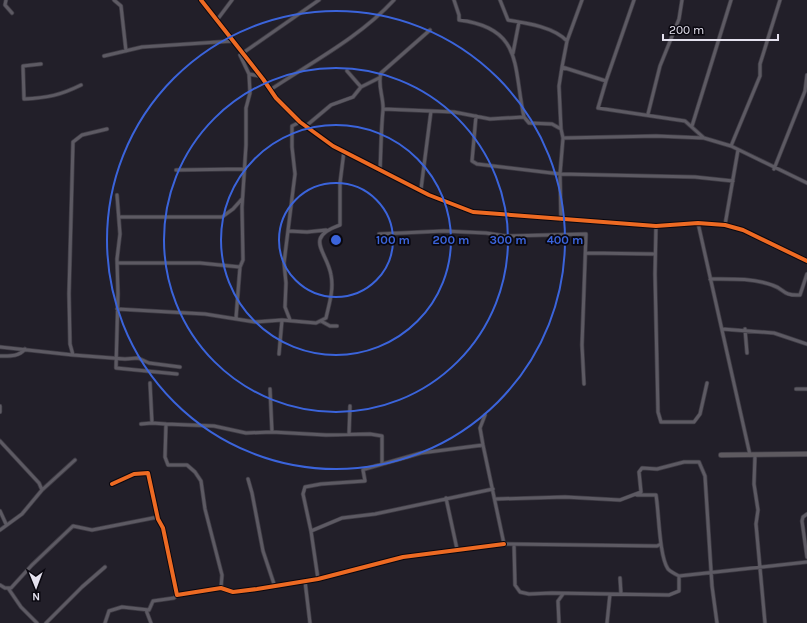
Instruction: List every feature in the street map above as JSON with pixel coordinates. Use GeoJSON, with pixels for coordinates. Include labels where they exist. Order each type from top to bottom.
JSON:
{"type":"FeatureCollection","features":[{"type":"Feature","properties":{"kind":"street"},"geometry":{"type":"LineString","coordinates":[[5,5],[6,0]]}},
{"type":"Feature","properties":{"kind":"street"},"geometry":{"type":"LineString","coordinates":[[114,0],[121,6],[126,51]]}},
{"type":"Feature","properties":{"kind":"street"},"geometry":{"type":"LineString","coordinates":[[201,0],[276,98],[300,122],[316,135],[380,171],[473,212],[561,220],[656,226],[698,223],[725,225],[743,230],[807,261]]}},
{"type":"Feature","properties":{"kind":"street"},"geometry":{"type":"LineString","coordinates":[[217,20],[232,0]]}},
{"type":"Feature","properties":{"kind":"street"},"geometry":{"type":"LineString","coordinates":[[241,52],[318,0]]}},
{"type":"Feature","properties":{"kind":"street"},"geometry":{"type":"LineString","coordinates":[[270,90],[357,31],[385,10],[394,0]]}},
{"type":"Feature","properties":{"kind":"street"},"geometry":{"type":"LineString","coordinates":[[454,0],[459,15],[459,20],[475,22],[491,29],[509,45],[513,53],[524,117],[529,123],[552,124],[561,129]]}},
{"type":"Feature","properties":{"kind":"street"},"geometry":{"type":"LineString","coordinates":[[500,0],[508,20],[530,24],[569,36]]}},
{"type":"Feature","properties":{"kind":"street"},"geometry":{"type":"LineString","coordinates":[[561,220],[560,174],[563,138],[561,129],[559,86],[567,41],[582,0]]}},
{"type":"Feature","properties":{"kind":"street"},"geometry":{"type":"LineString","coordinates":[[634,0],[598,108],[648,114],[685,121],[704,138]]}},
{"type":"Feature","properties":{"kind":"street"},"geometry":{"type":"LineString","coordinates":[[648,114],[660,66],[679,19],[682,0]]}},
{"type":"Feature","properties":{"kind":"street"},"geometry":{"type":"LineString","coordinates":[[692,126],[731,0]]}},
{"type":"Feature","properties":{"kind":"street"},"geometry":{"type":"LineString","coordinates":[[731,146],[760,76],[760,64],[780,0]]}},
{"type":"Feature","properties":{"kind":"street"},"geometry":{"type":"LineString","coordinates":[[0,4],[5,5],[12,13]]}},
{"type":"Feature","properties":{"kind":"street"},"geometry":{"type":"LineString","coordinates":[[513,53],[519,22]]}},
{"type":"Feature","properties":{"kind":"street"},"geometry":{"type":"LineString","coordinates":[[380,171],[383,109],[379,78],[381,73],[388,66],[430,30]]}},
{"type":"Feature","properties":{"kind":"street"},"geometry":{"type":"LineString","coordinates":[[562,35],[567,41]]}},
{"type":"Feature","properties":{"kind":"street"},"geometry":{"type":"LineString","coordinates":[[104,56],[142,48],[233,41]]}},
{"type":"Feature","properties":{"kind":"street"},"geometry":{"type":"LineString","coordinates":[[236,318],[240,267],[243,260],[242,199],[245,169],[246,108],[250,93],[249,74],[240,55],[241,52]]}},
{"type":"Feature","properties":{"kind":"street"},"geometry":{"type":"LineString","coordinates":[[41,64],[23,66],[24,99],[47,98],[67,92],[81,85]]}},
{"type":"Feature","properties":{"kind":"street"},"geometry":{"type":"LineString","coordinates":[[562,66],[606,81]]}},
{"type":"Feature","properties":{"kind":"street"},"geometry":{"type":"LineString","coordinates":[[347,71],[361,87]]}},
{"type":"Feature","properties":{"kind":"street"},"geometry":{"type":"LineString","coordinates":[[249,74],[260,76]]}},
{"type":"Feature","properties":{"kind":"street"},"geometry":{"type":"LineString","coordinates":[[774,168],[805,91],[807,75]]}},
{"type":"Feature","properties":{"kind":"street"},"geometry":{"type":"LineString","coordinates":[[306,126],[331,105],[353,97],[361,87],[379,78]]}},
{"type":"Feature","properties":{"kind":"street"},"geometry":{"type":"LineString","coordinates":[[383,109],[454,112],[490,119],[524,117]]}},
{"type":"Feature","properties":{"kind":"street"},"geometry":{"type":"LineString","coordinates":[[421,189],[431,111]]}},
{"type":"Feature","properties":{"kind":"street"},"geometry":{"type":"LineString","coordinates":[[476,116],[472,161],[477,164],[560,174],[695,177],[733,181]]}},
{"type":"Feature","properties":{"kind":"street"},"geometry":{"type":"LineString","coordinates":[[290,320],[285,307],[286,283],[284,263],[295,174],[292,147],[292,126],[300,122]]}},
{"type":"Feature","properties":{"kind":"street"},"geometry":{"type":"LineString","coordinates":[[73,355],[70,344],[69,294],[73,142],[82,135],[107,128]]}},
{"type":"Feature","properties":{"kind":"street"},"geometry":{"type":"LineString","coordinates":[[563,138],[656,136],[704,138],[731,146],[807,184]]}},
{"type":"Feature","properties":{"kind":"street"},"geometry":{"type":"LineString","coordinates":[[725,225],[738,150]]}},
{"type":"Feature","properties":{"kind":"street"},"geometry":{"type":"LineString","coordinates":[[288,231],[307,232],[326,230],[340,225],[340,183],[344,151]]}},
{"type":"Feature","properties":{"kind":"street"},"geometry":{"type":"LineString","coordinates":[[176,170],[245,169]]}},
{"type":"Feature","properties":{"kind":"street"},"geometry":{"type":"LineString","coordinates":[[117,195],[120,234],[117,263],[118,309],[116,368],[177,374]]}},
{"type":"Feature","properties":{"kind":"street"},"geometry":{"type":"LineString","coordinates":[[119,217],[222,217],[233,209],[242,199]]}},
{"type":"Feature","properties":{"kind":"street"},"geometry":{"type":"LineString","coordinates":[[698,223],[752,455],[758,510],[756,524],[765,623]]}},
{"type":"Feature","properties":{"kind":"street"},"geometry":{"type":"LineString","coordinates":[[656,226],[655,254],[658,412],[661,422],[694,422],[700,414],[707,383]]}},
{"type":"Feature","properties":{"kind":"street"},"geometry":{"type":"LineString","coordinates":[[118,309],[205,314],[255,322],[290,320],[316,323],[326,318],[332,290],[332,275],[327,260],[319,247],[320,238],[326,230]]}},
{"type":"Feature","properties":{"kind":"street"},"geometry":{"type":"LineString","coordinates":[[379,234],[444,231],[486,233],[506,236],[586,234],[582,345],[584,384]]}},
{"type":"Feature","properties":{"kind":"street"},"geometry":{"type":"LineString","coordinates":[[586,253],[655,254]]}},
{"type":"Feature","properties":{"kind":"street"},"geometry":{"type":"LineString","coordinates":[[117,263],[200,263],[240,267]]}},
{"type":"Feature","properties":{"kind":"street"},"geometry":{"type":"LineString","coordinates":[[710,279],[739,280],[772,285],[788,296],[800,295],[807,274]]}},
{"type":"Feature","properties":{"kind":"street"},"geometry":{"type":"LineString","coordinates":[[279,354],[282,320]]}},
{"type":"Feature","properties":{"kind":"street"},"geometry":{"type":"LineString","coordinates":[[321,321],[330,326],[337,326]]}},
{"type":"Feature","properties":{"kind":"street"},"geometry":{"type":"LineString","coordinates":[[722,329],[746,329],[753,332],[774,333],[807,344]]}},
{"type":"Feature","properties":{"kind":"street"},"geometry":{"type":"LineString","coordinates":[[746,329],[747,353]]}},
{"type":"Feature","properties":{"kind":"street"},"geometry":{"type":"LineString","coordinates":[[0,347],[116,359],[138,358],[149,363],[180,367]]}},
{"type":"Feature","properties":{"kind":"street"},"geometry":{"type":"LineString","coordinates":[[0,356],[13,356],[20,354],[25,349]]}},
{"type":"Feature","properties":{"kind":"street"},"geometry":{"type":"LineString","coordinates":[[150,383],[152,423]]}},
{"type":"Feature","properties":{"kind":"street"},"geometry":{"type":"LineString","coordinates":[[270,389],[272,432]]}},
{"type":"Feature","properties":{"kind":"street"},"geometry":{"type":"LineString","coordinates":[[796,389],[807,389]]}},
{"type":"Feature","properties":{"kind":"street"},"geometry":{"type":"LineString","coordinates":[[0,406],[0,412]]}},
{"type":"Feature","properties":{"kind":"street"},"geometry":{"type":"LineString","coordinates":[[349,434],[350,406]]}},
{"type":"Feature","properties":{"kind":"street"},"geometry":{"type":"LineString","coordinates":[[485,416],[480,428],[496,499],[504,544]]}},
{"type":"Feature","properties":{"kind":"street"},"geometry":{"type":"LineString","coordinates":[[141,424],[152,423],[214,426],[246,433],[272,432],[326,435],[370,434],[382,436],[382,464]]}},
{"type":"Feature","properties":{"kind":"street"},"geometry":{"type":"LineString","coordinates":[[166,424],[165,457],[168,465],[187,465],[195,472],[201,481],[205,509],[222,575],[221,588]]}},
{"type":"Feature","properties":{"kind":"street"},"geometry":{"type":"LineString","coordinates":[[0,441],[39,484],[42,490]]}},
{"type":"Feature","properties":{"kind":"street"},"geometry":{"type":"LineString","coordinates":[[318,579],[304,494],[305,487],[321,484],[365,481],[364,469],[421,453],[483,445]]}},
{"type":"Feature","properties":{"kind":"street"},"geometry":{"type":"LineString","coordinates":[[721,455],[807,454]]}},
{"type":"Feature","properties":{"kind":"street"},"geometry":{"type":"LineString","coordinates":[[0,530],[6,524],[22,514],[42,490],[75,460]]}},
{"type":"Feature","properties":{"kind":"street"},"geometry":{"type":"LineString","coordinates":[[637,494],[641,491],[639,472],[642,468],[657,469],[675,464],[699,462],[705,476],[705,498],[711,573],[717,623]]}},
{"type":"Feature","properties":{"kind":"street"},"geometry":{"type":"LineString","coordinates":[[112,484],[134,474],[148,473],[158,517],[163,528],[177,595]]}},
{"type":"Feature","properties":{"kind":"street"},"geometry":{"type":"LineString","coordinates":[[248,479],[262,550],[274,586]]}},
{"type":"Feature","properties":{"kind":"street"},"geometry":{"type":"LineString","coordinates":[[311,531],[342,518],[375,514],[493,489]]}},
{"type":"Feature","properties":{"kind":"street"},"geometry":{"type":"LineString","coordinates":[[496,499],[565,497],[620,500],[637,494],[656,495],[661,544],[668,568],[679,576],[807,562]]}},
{"type":"Feature","properties":{"kind":"street"},"geometry":{"type":"LineString","coordinates":[[446,498],[457,549]]}},
{"type":"Feature","properties":{"kind":"street"},"geometry":{"type":"LineString","coordinates":[[0,511],[6,524]]}},
{"type":"Feature","properties":{"kind":"street"},"geometry":{"type":"LineString","coordinates":[[807,514],[803,517],[802,521],[807,557]]}},
{"type":"Feature","properties":{"kind":"street"},"geometry":{"type":"LineString","coordinates":[[8,588],[11,588],[22,578],[32,565],[73,526],[92,530],[158,517]]}},
{"type":"Feature","properties":{"kind":"street"},"geometry":{"type":"LineString","coordinates":[[105,623],[109,611],[115,609],[134,608],[149,610],[153,600],[174,598],[177,595],[221,588],[233,592],[318,579],[402,557],[457,549],[504,544],[657,546],[661,544]]}},
{"type":"Feature","properties":{"kind":"street"},"geometry":{"type":"LineString","coordinates":[[514,545],[515,585],[517,589],[529,594],[669,595],[679,591],[679,576]]}},
{"type":"Feature","properties":{"kind":"street"},"geometry":{"type":"LineString","coordinates":[[46,623],[82,587],[105,568]]}},
{"type":"Feature","properties":{"kind":"street"},"geometry":{"type":"LineString","coordinates":[[620,578],[621,594]]}},
{"type":"Feature","properties":{"kind":"street"},"geometry":{"type":"LineString","coordinates":[[305,581],[310,623]]}},
{"type":"Feature","properties":{"kind":"street"},"geometry":{"type":"LineString","coordinates":[[0,585],[8,588],[21,607],[38,623]]}},
{"type":"Feature","properties":{"kind":"street"},"geometry":{"type":"LineString","coordinates":[[559,623],[558,602],[563,594]]}},
{"type":"Feature","properties":{"kind":"street"},"geometry":{"type":"LineString","coordinates":[[607,623],[610,594]]}},
{"type":"Feature","properties":{"kind":"street"},"geometry":{"type":"LineString","coordinates":[[146,610],[151,623]]}},
{"type":"Feature","properties":{"kind":"cycle path"},"geometry":{"type":"LineString","coordinates":[[201,0],[263,79],[276,98],[300,122],[333,146],[429,195],[473,212],[656,226],[698,223],[725,225],[743,230],[807,261]]}},
{"type":"Feature","properties":{"kind":"cycle path"},"geometry":{"type":"LineString","coordinates":[[112,484],[134,474],[148,473],[158,519],[163,528],[177,595],[221,588],[233,592],[257,589],[318,579],[403,557],[504,544]]}}]}
